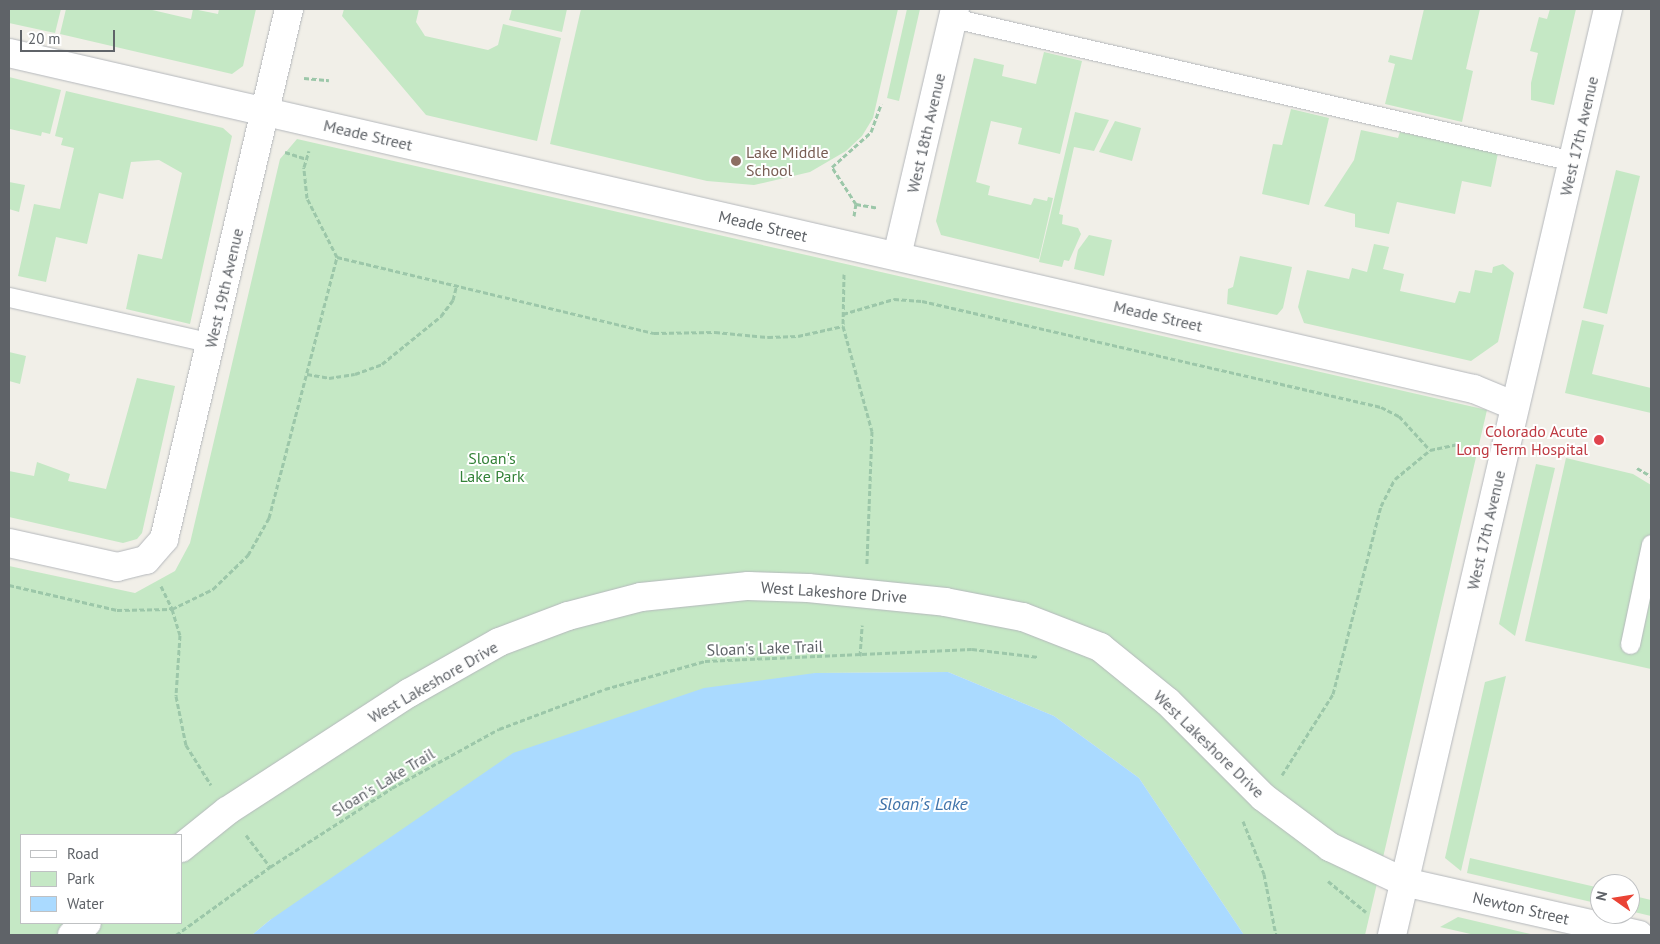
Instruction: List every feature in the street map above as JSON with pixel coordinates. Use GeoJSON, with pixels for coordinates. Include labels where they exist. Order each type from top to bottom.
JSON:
{"type":"FeatureCollection","features":[{"type":"Feature","properties":{"kind":"street","name":"West 19th Avenue"},"geometry":{"type":"LineString","coordinates":[[9,543],[117,567],[146,560],[160,546],[168,532],[289,9]]}},
{"type":"Feature","properties":{"kind":"street","name":"West 17th Avenue"},"geometry":{"type":"LineString","coordinates":[[1392,935],[1608,9]]}},
{"type":"Feature","properties":{"kind":"street","name":"West 18th Avenue"},"geometry":{"type":"LineString","coordinates":[[897,256],[954,13]]}},
{"type":"Feature","properties":{"kind":"street","name":"Meade Street"},"geometry":{"type":"LineString","coordinates":[[9,53],[1474,389],[1515,406]]}},
{"type":"Feature","properties":{"kind":"street","name":"West Lakeshore Drive"},"geometry":{"type":"LineString","coordinates":[[182,847],[228,810],[409,693],[499,642],[568,616],[641,598],[748,586],[865,593],[945,602],[1023,617],[1100,647],[1168,702],[1264,797],[1330,847],[1404,882]]}},
{"type":"Feature","properties":{"kind":"street","name":"Newton Street"},"geometry":{"type":"LineString","coordinates":[[1404,882],[1639,935]]}},
{"type":"Feature","properties":{"kind":"street"},"geometry":{"type":"LineString","coordinates":[[72,935],[86,924]]}},
{"type":"Feature","properties":{"kind":"lane"},"geometry":{"type":"LineString","coordinates":[[954,13],[1573,161]]}},
{"type":"Feature","properties":{"kind":"lane"},"geometry":{"type":"LineString","coordinates":[[9,297],[211,343]]}},
{"type":"Feature","properties":{"kind":"lane"},"geometry":{"type":"LineString","coordinates":[[1630,644],[1651,544]]}},
{"type":"Feature","properties":{"kind":"path"},"geometry":{"type":"LineString","coordinates":[[873,205],[856,204],[832,167],[872,132],[881,104]]}},
{"type":"Feature","properties":{"kind":"path"},"geometry":{"type":"LineString","coordinates":[[9,585],[117,610],[172,608],[214,589],[248,555],[261,533],[274,501],[337,257],[307,198],[304,166]]}},
{"type":"Feature","properties":{"kind":"path"},"geometry":{"type":"LineString","coordinates":[[337,257],[457,284],[654,333],[715,332],[768,337],[798,336],[843,326]]}},
{"type":"Feature","properties":{"kind":"path"},"geometry":{"type":"LineString","coordinates":[[844,276],[843,326],[872,431],[872,513],[860,656]]}},
{"type":"Feature","properties":{"kind":"path"},"geometry":{"type":"LineString","coordinates":[[307,374],[329,378],[355,374],[382,364],[441,316],[453,300],[457,284]]}},
{"type":"Feature","properties":{"kind":"path"},"geometry":{"type":"LineString","coordinates":[[844,314],[894,299],[922,301],[1371,404],[1399,416],[1430,450]]}},
{"type":"Feature","properties":{"kind":"path"},"geometry":{"type":"LineString","coordinates":[[1276,935],[1264,874],[1240,814],[1264,797],[1285,772],[1333,694],[1381,506],[1395,479],[1430,450],[1459,444]]}},
{"type":"Feature","properties":{"kind":"path"},"geometry":{"type":"LineString","coordinates":[[1637,468],[1651,476]]}},
{"type":"Feature","properties":{"kind":"path"},"geometry":{"type":"LineString","coordinates":[[172,608],[180,635],[176,696],[186,745],[228,810],[270,866]]}},
{"type":"Feature","properties":{"kind":"path","name":"Sloan's Lake Trail"},"geometry":{"type":"LineString","coordinates":[[176,935],[270,866],[392,788],[499,729],[605,689],[705,661],[860,656],[972,649],[1043,658]]}},
{"type":"Feature","properties":{"kind":"green space"},"geometry":{"type":"Polygon","coordinates":[[[9,9],[61,9],[55,33],[9,23],[9,9]]]}},
{"type":"Feature","properties":{"kind":"green space"},"geometry":{"type":"Polygon","coordinates":[[[66,9],[148,9],[191,19],[193,9],[218,14],[219,9],[256,9],[243,66],[232,74],[60,34],[66,9]]]}},
{"type":"Feature","properties":{"kind":"green space"},"geometry":{"type":"Polygon","coordinates":[[[344,9],[419,9],[416,22],[425,36],[488,50],[498,45],[503,24],[561,38],[537,141],[426,115],[342,16],[344,9]]]}},
{"type":"Feature","properties":{"kind":"green space"},"geometry":{"type":"Polygon","coordinates":[[[512,9],[567,9],[562,32],[509,20],[512,9]]]}},
{"type":"Feature","properties":{"kind":"green space"},"geometry":{"type":"Polygon","coordinates":[[[581,9],[898,9],[873,118],[862,136],[846,151],[810,172],[754,185],[707,181],[550,144],[581,9]]]}},
{"type":"Feature","properties":{"kind":"green space"},"geometry":{"type":"Polygon","coordinates":[[[907,9],[920,9],[899,101],[887,98],[907,9]]]}},
{"type":"Feature","properties":{"kind":"green space"},"geometry":{"type":"Polygon","coordinates":[[[1424,9],[1480,9],[1466,69],[1473,71],[1462,122],[1385,104],[1395,64],[1388,62],[1390,55],[1412,60],[1424,9]]]}},
{"type":"Feature","properties":{"kind":"green space"},"geometry":{"type":"Polygon","coordinates":[[[1550,9],[1576,9],[1554,105],[1531,100],[1531,83],[1538,53],[1530,51],[1539,17],[1547,19],[1550,9]]]}},
{"type":"Feature","properties":{"kind":"green space"},"geometry":{"type":"Polygon","coordinates":[[[1044,52],[1082,61],[1060,154],[1018,144],[1022,128],[991,121],[976,182],[990,186],[988,195],[1031,205],[1034,198],[1047,201],[1048,197],[1053,198],[1039,259],[941,235],[936,221],[974,58],[1004,65],[1002,76],[1036,84],[1044,52]]]}},
{"type":"Feature","properties":{"kind":"green space"},"geometry":{"type":"Polygon","coordinates":[[[9,77],[61,90],[50,134],[42,132],[41,136],[10,129],[9,135],[9,77]]]}},
{"type":"Feature","properties":{"kind":"green space"},"geometry":{"type":"Polygon","coordinates":[[[66,91],[223,128],[232,136],[190,324],[126,309],[138,254],[162,259],[182,173],[159,160],[131,162],[123,199],[99,193],[87,244],[56,237],[46,282],[18,276],[34,204],[60,209],[74,148],[61,145],[63,138],[55,136],[66,91]]]}},
{"type":"Feature","properties":{"kind":"green space"},"geometry":{"type":"Polygon","coordinates":[[[1291,109],[1329,118],[1309,205],[1262,194],[1273,144],[1282,145],[1291,109]]]}},
{"type":"Feature","properties":{"kind":"green space"},"geometry":{"type":"Polygon","coordinates":[[[1075,112],[1109,120],[1094,151],[1074,147],[1059,214],[1063,215],[1062,224],[1078,228],[1081,234],[1069,261],[1064,260],[1062,267],[1039,262],[1075,112]]]}},
{"type":"Feature","properties":{"kind":"green space"},"geometry":{"type":"Polygon","coordinates":[[[1115,121],[1141,128],[1132,161],[1099,152],[1115,121]]]}},
{"type":"Feature","properties":{"kind":"green space"},"geometry":{"type":"Polygon","coordinates":[[[1361,130],[1398,138],[1400,132],[1498,153],[1491,187],[1462,181],[1455,214],[1397,202],[1389,234],[1355,227],[1355,214],[1324,206],[1354,160],[1361,130]]]}},
{"type":"Feature","properties":{"kind":"green space","name":"Sloan's Lake Park"},"geometry":{"type":"Polygon","coordinates":[[[297,139],[1487,410],[1365,935],[1244,935],[1139,778],[1054,716],[948,672],[815,673],[270,920],[252,935],[9,935],[9,566],[135,593],[175,571],[190,543],[280,159],[297,139]]]}},
{"type":"Feature","properties":{"kind":"green space"},"geometry":{"type":"Polygon","coordinates":[[[1616,170],[1640,176],[1607,314],[1583,308],[1616,170]]]}},
{"type":"Feature","properties":{"kind":"green space"},"geometry":{"type":"Polygon","coordinates":[[[9,182],[25,185],[19,212],[9,209],[9,182]]]}},
{"type":"Feature","properties":{"kind":"green space"},"geometry":{"type":"Polygon","coordinates":[[[1089,235],[1112,240],[1104,276],[1074,269],[1078,250],[1089,235]]]}},
{"type":"Feature","properties":{"kind":"green space"},"geometry":{"type":"Polygon","coordinates":[[[1374,244],[1389,247],[1383,269],[1404,274],[1400,291],[1455,303],[1459,291],[1470,293],[1475,270],[1492,273],[1493,267],[1503,264],[1514,273],[1498,342],[1471,361],[1304,323],[1298,307],[1307,270],[1349,279],[1352,268],[1367,272],[1374,244]]]}},
{"type":"Feature","properties":{"kind":"green space"},"geometry":{"type":"Polygon","coordinates":[[[1240,256],[1292,267],[1283,308],[1277,315],[1227,304],[1228,289],[1233,287],[1240,256]]]}},
{"type":"Feature","properties":{"kind":"green space"},"geometry":{"type":"Polygon","coordinates":[[[1582,320],[1604,325],[1592,374],[1651,388],[1651,413],[1565,393],[1582,320]]]}},
{"type":"Feature","properties":{"kind":"green space"},"geometry":{"type":"Polygon","coordinates":[[[9,352],[26,356],[20,384],[9,381],[9,352]]]}},
{"type":"Feature","properties":{"kind":"green space"},"geometry":{"type":"Polygon","coordinates":[[[137,378],[175,386],[142,533],[137,539],[123,543],[9,517],[9,471],[34,476],[37,462],[70,474],[68,481],[106,489],[137,378]]]}},
{"type":"Feature","properties":{"kind":"green space"},"geometry":{"type":"Polygon","coordinates":[[[1566,458],[1633,474],[1651,485],[1651,669],[1525,641],[1566,458]]]}},
{"type":"Feature","properties":{"kind":"green space"},"geometry":{"type":"Polygon","coordinates":[[[1536,464],[1555,468],[1515,636],[1499,624],[1536,464]]]}},
{"type":"Feature","properties":{"kind":"green space"},"geometry":{"type":"Polygon","coordinates":[[[1506,676],[1461,871],[1445,858],[1485,682],[1506,676]]]}},
{"type":"Feature","properties":{"kind":"green space"},"geometry":{"type":"Polygon","coordinates":[[[1470,858],[1590,886],[1590,902],[1467,873],[1470,858]]]}},
{"type":"Feature","properties":{"kind":"green space"},"geometry":{"type":"Polygon","coordinates":[[[1640,897],[1651,900],[1651,916],[1640,913],[1640,897]]]}},
{"type":"Feature","properties":{"kind":"green space"},"geometry":{"type":"Polygon","coordinates":[[[1458,917],[1535,935],[1475,935],[1440,927],[1458,917]]]}},
{"type":"Feature","properties":{"kind":"water","name":"Sloan's Lake"},"geometry":{"type":"Polygon","coordinates":[[[948,672],[1054,716],[1139,778],[1244,935],[252,935],[270,920],[513,753],[704,688],[815,673],[948,672]]]}},
{"type":"Feature","properties":{"kind":"place","name":"Lake Middle School"},"geometry":{"type":"Point","coordinates":[736,161]}},
{"type":"Feature","properties":{"kind":"place","name":"Colorado Acute Long Term Hospital"},"geometry":{"type":"Point","coordinates":[1599,440]}}]}
